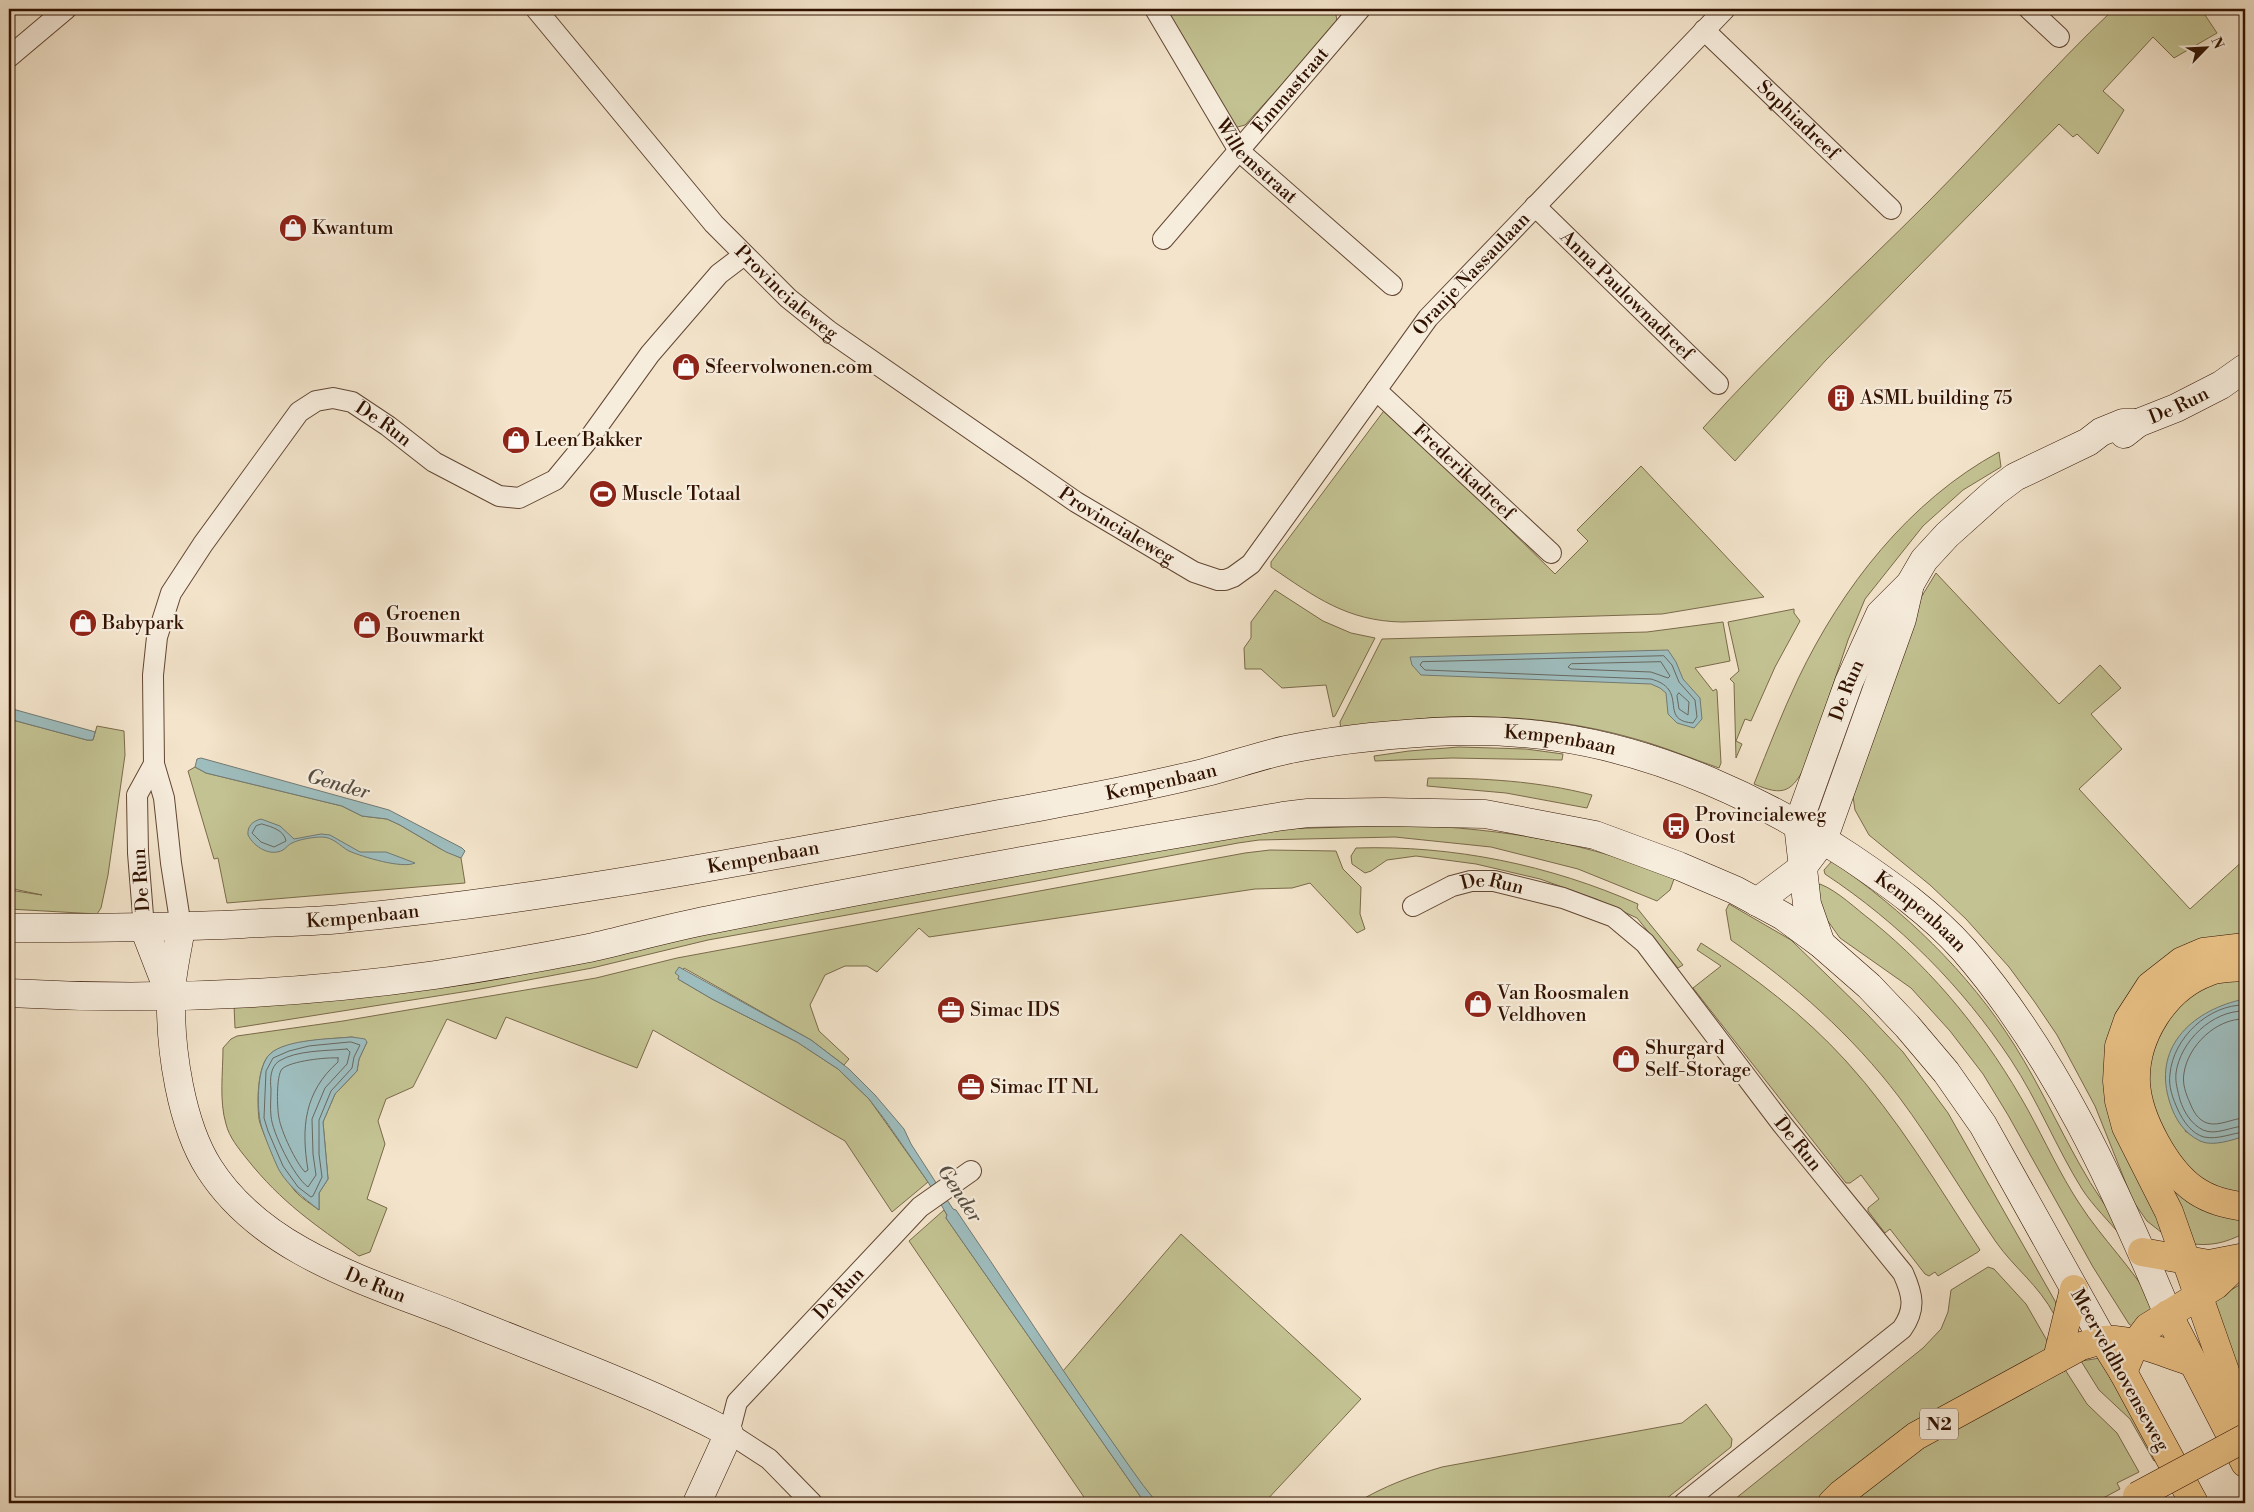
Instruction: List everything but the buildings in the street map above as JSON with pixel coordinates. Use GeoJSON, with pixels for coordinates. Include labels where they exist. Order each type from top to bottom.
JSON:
{"type":"FeatureCollection","features":[{"type":"Feature","properties":{"kind":"main road","name":"De Run"},"geometry":{"type":"LineString","coordinates":[[1821,944],[1807,904],[1798,824],[1848,682],[1867,638],[1880,614],[1910,584],[1924,560],[1947,535],[1995,492],[2036,466],[2088,442],[2100,432],[2123,423],[2138,423],[2176,408],[2221,385],[2245,368]]}},
{"type":"Feature","properties":{"kind":"main road","name":"De Run"},"geometry":{"type":"LineString","coordinates":[[1746,896],[1802,868],[1823,840],[1902,619],[1910,584]]}},
{"type":"Feature","properties":{"kind":"main road","name":"Kempenbaan"},"geometry":{"type":"LineString","coordinates":[[9,928],[144,928],[334,920],[626,881],[1022,810],[1203,773],[1292,748],[1380,736],[1507,732],[1555,736],[1601,745],[1714,783],[1768,808],[1823,840],[1920,908],[1961,946],[1985,977],[2056,1081],[2120,1201],[2142,1252]]}},
{"type":"Feature","properties":{"kind":"main road"},"geometry":{"type":"LineString","coordinates":[[9,993],[90,998],[171,996],[339,986],[437,974],[588,948],[706,921],[1024,861],[1308,813],[1432,811],[1485,814],[1595,835],[1680,866],[1746,896],[1783,916],[1821,944]]}},
{"type":"Feature","properties":{"kind":"main road","name":"De Run"},"geometry":{"type":"LineString","coordinates":[[181,927],[171,996],[179,1092],[199,1149],[210,1169],[238,1203],[266,1229],[296,1248],[354,1275],[643,1392],[693,1414],[729,1433],[697,1503]]}},
{"type":"Feature","properties":{"kind":"main road","name":"De Run"},"geometry":{"type":"LineString","coordinates":[[144,928],[171,996]]}},
{"type":"Feature","properties":{"kind":"main road","name":"Meerveldhovenseweg"},"geometry":{"type":"LineString","coordinates":[[1821,944],[1869,986],[1907,1026],[1946,1072],[1983,1125],[2074,1289],[2123,1372],[2194,1503]]}},
{"type":"Feature","properties":{"kind":"main road"},"geometry":{"type":"LineString","coordinates":[[2245,947],[2203,952],[2182,961],[2150,986],[2137,1004],[2119,1046],[2116,1081],[2126,1127],[2169,1212],[2226,1374],[2245,1408]]}},
{"type":"Feature","properties":{"kind":"main road"},"geometry":{"type":"LineString","coordinates":[[2245,968],[2208,971],[2188,982],[2162,1006],[2147,1030],[2138,1058],[2136,1082],[2138,1101],[2146,1122],[2164,1156],[2176,1172],[2191,1186],[2213,1200],[2245,1207]]}},
{"type":"Feature","properties":{"kind":"main road"},"geometry":{"type":"LineString","coordinates":[[2142,1252],[2209,1264],[2245,1257]]}},
{"type":"Feature","properties":{"kind":"main road"},"geometry":{"type":"LineString","coordinates":[[2142,1252],[2168,1314],[2245,1463]]}},
{"type":"Feature","properties":{"kind":"main road"},"geometry":{"type":"LineString","coordinates":[[2123,1372],[2135,1344],[2148,1327],[2216,1285],[2245,1257]]}},
{"type":"Feature","properties":{"kind":"main road"},"geometry":{"type":"LineString","coordinates":[[2057,1359],[2074,1289]]}},
{"type":"Feature","properties":{"kind":"main road"},"geometry":{"type":"LineString","coordinates":[[2103,1340],[2116,1340],[2135,1344],[2192,1362]]}},
{"type":"Feature","properties":{"kind":"main road","name":"N2"},"geometry":{"type":"LineString","coordinates":[[1832,1503],[1916,1436],[2081,1346],[2103,1340]]}},
{"type":"Feature","properties":{"kind":"main road"},"geometry":{"type":"LineString","coordinates":[[2130,1500],[2245,1438]]}},
{"type":"Feature","properties":{"kind":"street"},"geometry":{"type":"LineString","coordinates":[[9,57],[66,9]]}},
{"type":"Feature","properties":{"kind":"street","name":"Provincialeweg"},"geometry":{"type":"LineString","coordinates":[[536,9],[714,224],[788,298],[829,332],[1076,502],[1194,572],[1224,580],[1233,577],[1251,564]]}},
{"type":"Feature","properties":{"kind":"street","name":"Willemstraat"},"geometry":{"type":"LineString","coordinates":[[1155,9],[1239,152],[1392,285]]}},
{"type":"Feature","properties":{"kind":"street","name":"Oranje Nassaulaan"},"geometry":{"type":"LineString","coordinates":[[1251,564],[1428,318],[1725,9]]}},
{"type":"Feature","properties":{"kind":"street"},"geometry":{"type":"LineString","coordinates":[[2029,9],[2059,37]]}},
{"type":"Feature","properties":{"kind":"street","name":"Emmastraat"},"geometry":{"type":"LineString","coordinates":[[1163,239],[1239,152],[1353,12]]}},
{"type":"Feature","properties":{"kind":"street","name":"Sophiadreef"},"geometry":{"type":"LineString","coordinates":[[1704,30],[1891,209]]}},
{"type":"Feature","properties":{"kind":"street","name":"Anna Paulownadreef"},"geometry":{"type":"LineString","coordinates":[[1535,206],[1718,384]]}},
{"type":"Feature","properties":{"kind":"street","name":"De Run"},"geometry":{"type":"LineString","coordinates":[[181,927],[172,871],[164,798],[154,764],[153,675],[157,637],[171,593],[203,544],[300,412],[316,401],[333,398],[352,402],[388,426],[434,462],[499,496],[520,498],[556,480],[588,440],[650,354],[719,274],[744,255]]}},
{"type":"Feature","properties":{"kind":"street","name":"Frederikadreef"},"geometry":{"type":"LineString","coordinates":[[1376,390],[1551,553]]}},
{"type":"Feature","properties":{"kind":"street","name":"De Run"},"geometry":{"type":"LineString","coordinates":[[144,928],[138,853],[137,795],[154,764]]}},
{"type":"Feature","properties":{"kind":"street","name":"De Run"},"geometry":{"type":"LineString","coordinates":[[1413,906],[1452,886],[1471,881],[1494,881],[1563,898],[1614,917],[1645,943],[1782,1124],[1903,1273],[1908,1284],[1912,1306],[1910,1318],[1902,1329],[1684,1503]]}},
{"type":"Feature","properties":{"kind":"street","name":"De Run"},"geometry":{"type":"LineString","coordinates":[[812,1503],[769,1459],[729,1433],[737,1402],[900,1227],[928,1200],[971,1171]]}},
{"type":"Feature","properties":{"kind":"shaded area"},"geometry":{"type":"Polygon","coordinates":[[[1161,9],[1335,9],[1337,21],[1334,27],[1245,125],[1234,128],[1161,9]]]}},
{"type":"Feature","properties":{"kind":"shaded area"},"geometry":{"type":"Polygon","coordinates":[[[2114,9],[2201,9],[2217,33],[2174,58],[2153,37],[2103,91],[2124,110],[2098,154],[2077,134],[2073,137],[2059,124],[1826,360],[1735,461],[1703,428],[1786,342],[1928,202],[2066,56],[2114,9]]]}},
{"type":"Feature","properties":{"kind":"shaded area"},"geometry":{"type":"Polygon","coordinates":[[[1386,408],[1555,574],[1588,541],[1577,530],[1641,466],[1764,597],[1662,614],[1402,622],[1382,621],[1365,617],[1332,605],[1271,567],[1271,562],[1386,408]]]}},
{"type":"Feature","properties":{"kind":"shaded area"},"geometry":{"type":"Polygon","coordinates":[[[1999,452],[2001,467],[1963,490],[1923,526],[1865,599],[1848,640],[1807,763],[1797,780],[1792,786],[1780,791],[1754,784],[1798,679],[1835,612],[1857,580],[1881,549],[1907,521],[1966,472],[1999,452]]]}},
{"type":"Feature","properties":{"kind":"shaded area"},"geometry":{"type":"Polygon","coordinates":[[[1936,573],[2059,704],[2100,665],[2121,688],[2091,714],[2122,749],[2079,789],[2190,909],[2245,859],[2245,939],[2131,997],[2166,1236],[2147,1221],[2133,1201],[2095,1106],[2057,1035],[2034,1001],[2009,967],[1966,919],[1930,885],[1869,835],[1855,810],[1852,790],[1914,609],[1936,573]]]}},
{"type":"Feature","properties":{"kind":"shaded area"},"geometry":{"type":"Polygon","coordinates":[[[1275,590],[1323,621],[1351,633],[1375,638],[1333,717],[1326,685],[1282,688],[1261,669],[1245,669],[1244,648],[1251,638],[1251,622],[1275,590]]]}},
{"type":"Feature","properties":{"kind":"shaded area"},"geometry":{"type":"Polygon","coordinates":[[[1794,609],[1794,613],[1800,621],[1775,667],[1751,721],[1745,719],[1736,741],[1742,744],[1736,758],[1734,683],[1730,679],[1739,671],[1728,622],[1794,609]]]}},
{"type":"Feature","properties":{"kind":"shaded area"},"geometry":{"type":"Polygon","coordinates":[[[1723,622],[1730,661],[1695,668],[1713,691],[1716,689],[1717,691],[1721,763],[1719,768],[1632,738],[1587,727],[1541,720],[1494,717],[1434,718],[1394,722],[1341,731],[1340,722],[1382,639],[1647,632],[1723,622]]]}},
{"type":"Feature","properties":{"kind":"shaded area"},"geometry":{"type":"Polygon","coordinates":[[[9,719],[87,740],[93,740],[97,726],[124,731],[125,755],[108,875],[101,908],[97,914],[9,909],[9,890],[42,895],[9,888],[9,719]]]}},
{"type":"Feature","properties":{"kind":"shaded area"},"geometry":{"type":"Polygon","coordinates":[[[1459,747],[1526,749],[1563,754],[1562,760],[1452,758],[1375,761],[1374,756],[1459,747]]]}},
{"type":"Feature","properties":{"kind":"shaded area"},"geometry":{"type":"Polygon","coordinates":[[[195,767],[206,773],[342,806],[362,816],[387,819],[461,858],[465,883],[227,903],[218,858],[214,859],[188,771],[195,767]]]}},
{"type":"Feature","properties":{"kind":"shaded area"},"geometry":{"type":"Polygon","coordinates":[[[1428,778],[1531,783],[1592,795],[1587,808],[1506,793],[1427,786],[1428,778]]]}},
{"type":"Feature","properties":{"kind":"shaded area"},"geometry":{"type":"Polygon","coordinates":[[[1410,825],[1478,830],[1545,840],[1611,856],[1643,866],[1674,879],[1670,890],[1657,901],[1578,869],[1491,847],[1395,837],[1259,840],[708,940],[592,968],[475,990],[235,1028],[234,1005],[708,932],[1249,830],[1410,825]]]}},
{"type":"Feature","properties":{"kind":"shaded area"},"geometry":{"type":"Polygon","coordinates":[[[1356,848],[1429,850],[1465,854],[1536,868],[1605,890],[1638,904],[1637,908],[1683,965],[1678,968],[1637,918],[1596,899],[1540,879],[1476,864],[1416,856],[1387,860],[1365,873],[1352,864],[1351,856],[1356,848]]]}},
{"type":"Feature","properties":{"kind":"shaded area"},"geometry":{"type":"Polygon","coordinates":[[[1270,850],[1336,851],[1343,869],[1361,887],[1360,914],[1365,929],[1357,933],[1310,883],[1292,888],[1255,889],[929,937],[919,928],[877,972],[867,966],[845,966],[825,975],[810,1005],[819,1031],[849,1059],[844,1065],[811,1040],[684,968],[678,979],[712,999],[797,1042],[838,1069],[869,1099],[928,1182],[892,1212],[845,1141],[653,1030],[637,1068],[506,1017],[496,1039],[447,1019],[413,1087],[386,1099],[378,1121],[385,1144],[367,1199],[387,1208],[370,1252],[359,1256],[286,1201],[238,1147],[229,1134],[226,1124],[222,1096],[223,1048],[231,1039],[237,1036],[343,1021],[596,978],[677,958],[1245,853],[1270,850]],[[352,1037],[286,1046],[270,1054],[260,1075],[259,1119],[264,1135],[295,1191],[319,1210],[319,1193],[328,1179],[323,1122],[335,1094],[357,1071],[359,1059],[367,1042],[352,1037]]]}},
{"type":"Feature","properties":{"kind":"shaded area"},"geometry":{"type":"Polygon","coordinates":[[[1832,861],[1909,921],[1977,992],[2024,1060],[2085,1174],[2123,1233],[2121,1236],[2082,1189],[2021,1076],[1972,1007],[1903,935],[1878,913],[1825,874],[1824,870],[1832,861]]]}},
{"type":"Feature","properties":{"kind":"shaded area"},"geometry":{"type":"Polygon","coordinates":[[[1820,884],[1847,901],[1918,962],[1959,1008],[1996,1057],[2028,1110],[2072,1192],[2138,1280],[2155,1307],[2132,1326],[2093,1267],[1983,1074],[1950,1031],[1911,988],[1840,938],[1825,917],[1814,889],[1820,884]]]}},
{"type":"Feature","properties":{"kind":"shaded area"},"geometry":{"type":"Polygon","coordinates":[[[1729,904],[1791,940],[1903,1052],[1948,1113],[2055,1301],[2058,1309],[2055,1316],[2034,1286],[1996,1242],[1924,1133],[1881,1074],[1862,1052],[1821,1012],[1777,974],[1731,940],[1726,910],[1729,904]]]}},
{"type":"Feature","properties":{"kind":"shaded area"},"geometry":{"type":"Polygon","coordinates":[[[1701,943],[1778,997],[1846,1061],[1883,1106],[1917,1153],[1980,1250],[1978,1252],[1938,1276],[1935,1272],[1929,1276],[1925,1274],[1890,1229],[1885,1233],[1868,1211],[1868,1208],[1879,1199],[1861,1175],[1850,1183],[1846,1183],[1693,988],[1721,966],[1697,950],[1701,943]]]}},
{"type":"Feature","properties":{"kind":"shaded area"},"geometry":{"type":"Polygon","coordinates":[[[2245,974],[2245,1000],[2240,1000],[2185,1131],[2201,1140],[2214,1142],[2245,1136],[2245,1198],[2209,1187],[2169,1149],[2143,1077],[2163,1016],[2214,978],[2245,974]]]}},
{"type":"Feature","properties":{"kind":"shaded area"},"geometry":{"type":"Polygon","coordinates":[[[2158,995],[2141,1127],[2245,1215],[2245,1233],[2224,1242],[2203,1245],[2187,1243],[2135,1127],[2158,995]]]}},
{"type":"Feature","properties":{"kind":"shaded area"},"geometry":{"type":"Polygon","coordinates":[[[944,1210],[947,1215],[946,1218],[1145,1503],[1088,1503],[909,1241],[944,1210]]]}},
{"type":"Feature","properties":{"kind":"shaded area"},"geometry":{"type":"Polygon","coordinates":[[[1181,1234],[1361,1399],[1264,1503],[1157,1503],[1139,1481],[1063,1371],[1181,1234]]]}},
{"type":"Feature","properties":{"kind":"shaded area"},"geometry":{"type":"Polygon","coordinates":[[[1988,1267],[1994,1269],[2026,1304],[2049,1344],[2045,1350],[1836,1485],[1818,1503],[1730,1503],[1923,1348],[1941,1329],[1948,1312],[1951,1290],[1988,1267]]]}},
{"type":"Feature","properties":{"kind":"shaded area"},"geometry":{"type":"Polygon","coordinates":[[[2245,1282],[2245,1388],[2209,1302],[2245,1282]]]}},
{"type":"Feature","properties":{"kind":"shaded area"},"geometry":{"type":"Polygon","coordinates":[[[2100,1358],[2158,1460],[2154,1461],[2130,1419],[2099,1390],[2081,1361],[2100,1358]]]}},
{"type":"Feature","properties":{"kind":"shaded area"},"geometry":{"type":"Polygon","coordinates":[[[2064,1368],[2087,1404],[2117,1433],[2139,1472],[2117,1483],[2120,1489],[2094,1503],[1848,1503],[1923,1446],[2064,1368]]]}},
{"type":"Feature","properties":{"kind":"shaded area"},"geometry":{"type":"Polygon","coordinates":[[[1706,1404],[1732,1439],[1731,1447],[1661,1503],[1356,1503],[1398,1482],[1442,1467],[1682,1423],[1706,1404]]]}},
{"type":"Feature","properties":{"kind":"water"},"geometry":{"type":"Polygon","coordinates":[[[1668,650],[1676,662],[1683,679],[1700,698],[1702,719],[1694,728],[1677,723],[1668,714],[1666,693],[1651,684],[1421,675],[1412,665],[1410,657],[1668,650]]]}},
{"type":"Feature","properties":{"kind":"water"},"geometry":{"type":"Polygon","coordinates":[[[9,708],[95,732],[93,740],[9,719],[9,708]]]}},
{"type":"Feature","properties":{"kind":"water"},"geometry":{"type":"Polygon","coordinates":[[[201,758],[389,810],[465,851],[461,858],[446,852],[387,819],[362,816],[342,806],[206,773],[195,767],[197,759],[201,758]]]}},
{"type":"Feature","properties":{"kind":"water"},"geometry":{"type":"Polygon","coordinates":[[[261,819],[280,826],[294,839],[321,834],[330,835],[360,852],[386,852],[415,863],[401,864],[373,859],[349,851],[326,837],[307,838],[290,844],[278,852],[263,850],[248,835],[248,829],[251,824],[261,819]]]}},
{"type":"Feature","properties":{"kind":"water"},"geometry":{"type":"Polygon","coordinates":[[[679,967],[811,1040],[849,1069],[875,1095],[904,1129],[911,1144],[953,1209],[956,1210],[1104,1430],[1157,1503],[1145,1503],[946,1218],[947,1215],[928,1182],[869,1099],[838,1069],[797,1042],[712,999],[678,979],[679,976],[675,973],[679,967]]]}},
{"type":"Feature","properties":{"kind":"water"},"geometry":{"type":"Polygon","coordinates":[[[2240,1000],[2245,1000],[2245,1136],[2222,1142],[2205,1143],[2189,1134],[2175,1115],[2166,1084],[2166,1066],[2171,1050],[2191,1024],[2205,1014],[2240,1000]]]}},
{"type":"Feature","properties":{"kind":"water"},"geometry":{"type":"Polygon","coordinates":[[[352,1037],[365,1039],[367,1042],[359,1059],[357,1071],[335,1094],[323,1122],[328,1179],[319,1193],[319,1210],[287,1182],[274,1160],[260,1120],[258,1095],[260,1076],[266,1060],[277,1049],[309,1041],[352,1037]]]}},
{"type":"Feature","properties":{"kind":"place","name":"Kwantum"},"geometry":{"type":"Point","coordinates":[293,228]}},
{"type":"Feature","properties":{"kind":"place","name":"Sfeervolwonen.com"},"geometry":{"type":"Point","coordinates":[686,367]}},
{"type":"Feature","properties":{"kind":"place","name":"ASML building 75"},"geometry":{"type":"Point","coordinates":[1841,398]}},
{"type":"Feature","properties":{"kind":"place","name":"Leen Bakker"},"geometry":{"type":"Point","coordinates":[516,440]}},
{"type":"Feature","properties":{"kind":"place","name":"Muscle Totaal"},"geometry":{"type":"Point","coordinates":[603,494]}},
{"type":"Feature","properties":{"kind":"place","name":"Babypark"},"geometry":{"type":"Point","coordinates":[83,623]}},
{"type":"Feature","properties":{"kind":"place","name":"Groenen Bouwmarkt"},"geometry":{"type":"Point","coordinates":[367,625]}},
{"type":"Feature","properties":{"kind":"place","name":"Provincialeweg Oost"},"geometry":{"type":"Point","coordinates":[1676,826]}},
{"type":"Feature","properties":{"kind":"place","name":"Van Roosmalen Veldhoven"},"geometry":{"type":"Point","coordinates":[1478,1004]}},
{"type":"Feature","properties":{"kind":"place","name":"Simac IDS"},"geometry":{"type":"Point","coordinates":[951,1010]}},
{"type":"Feature","properties":{"kind":"place","name":"Shurgard Self-Storage"},"geometry":{"type":"Point","coordinates":[1626,1059]}},
{"type":"Feature","properties":{"kind":"place","name":"Simac IT NL"},"geometry":{"type":"Point","coordinates":[971,1087]}},
{"type":"Feature","properties":{"kind":"water label","name":"Gender"},"geometry":{"type":"Point","coordinates":[338,785]}},
{"type":"Feature","properties":{"kind":"water label","name":"Gender"},"geometry":{"type":"Point","coordinates":[959,1194]}}]}
